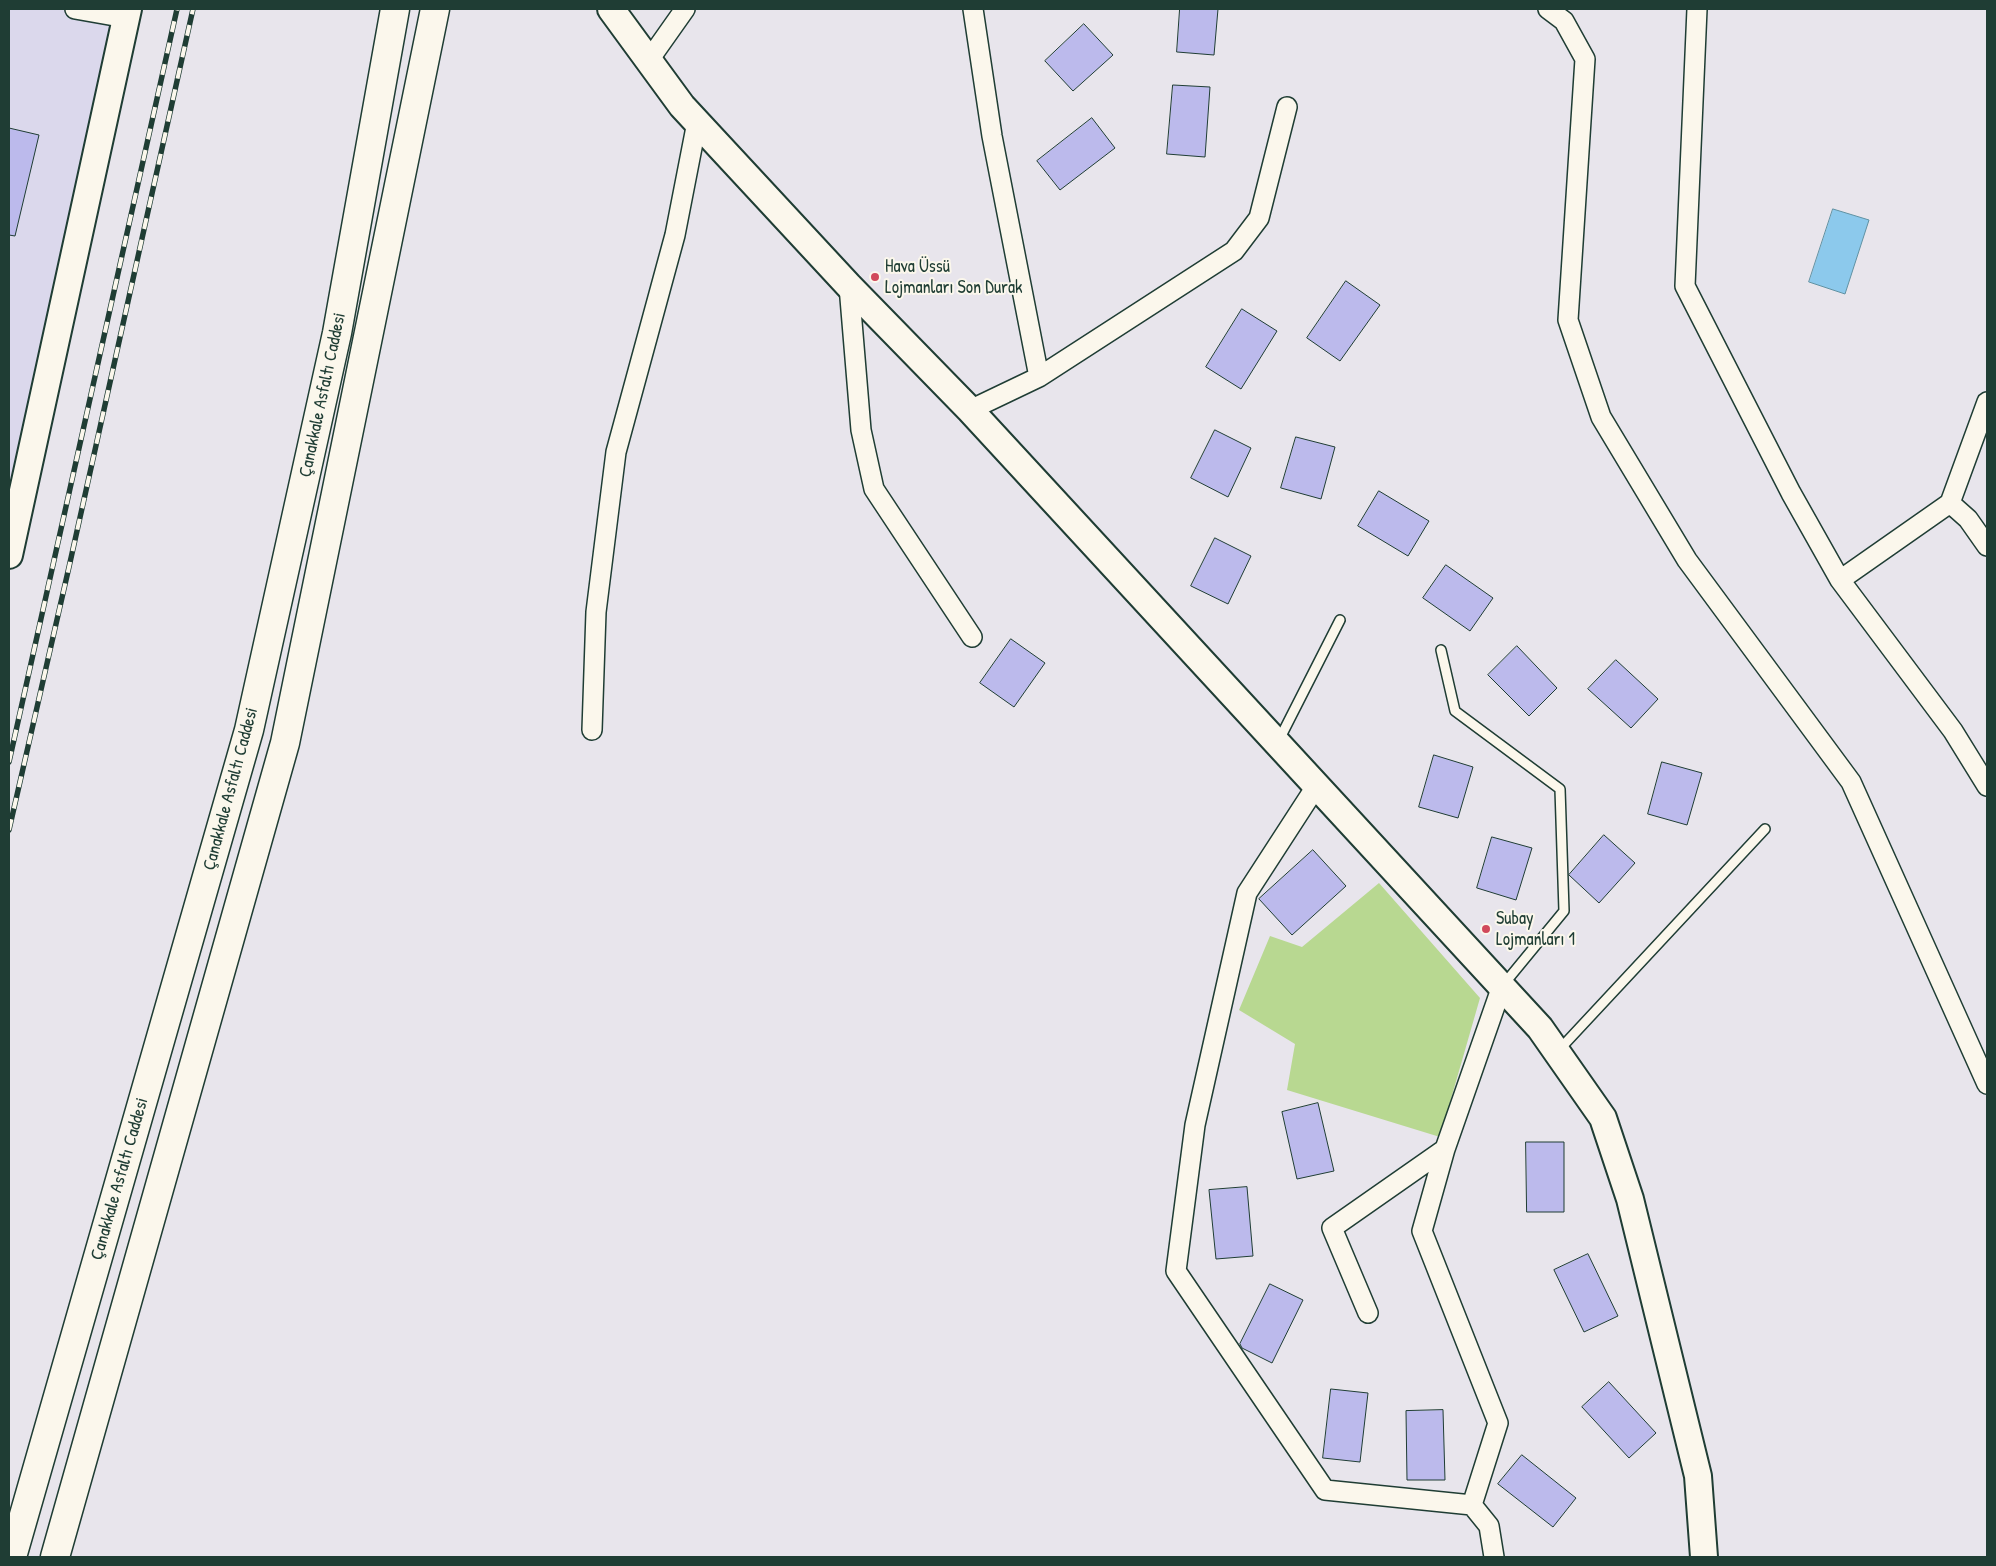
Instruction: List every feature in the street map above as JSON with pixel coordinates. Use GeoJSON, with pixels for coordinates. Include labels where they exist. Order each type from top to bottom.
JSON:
{"type":"FeatureCollection","features":[{"type":"Feature","properties":{"kind":"highway","name":"Çanakkale Asfaltı Caddesi"},"geometry":{"type":"LineString","coordinates":[[12,1557],[249,730],[338,333],[396,9]]}},
{"type":"Feature","properties":{"kind":"highway","name":"Çanakkale Asfaltı Caddesi"},"geometry":{"type":"LineString","coordinates":[[54,1557],[285,743],[435,9]]}},
{"type":"Feature","properties":{"kind":"street"},"geometry":{"type":"LineString","coordinates":[[9,554],[127,14],[75,9]]}},
{"type":"Feature","properties":{"kind":"street"},"geometry":{"type":"LineString","coordinates":[[611,9],[682,106],[849,286],[970,410],[1540,1028],[1604,1118],[1630,1199],[1698,1476],[1704,1557]]}},
{"type":"Feature","properties":{"kind":"street"},"geometry":{"type":"LineString","coordinates":[[648,60],[685,9]]}},
{"type":"Feature","properties":{"kind":"street"},"geometry":{"type":"LineString","coordinates":[[973,9],[992,136],[1039,377]]}},
{"type":"Feature","properties":{"kind":"street"},"geometry":{"type":"LineString","coordinates":[[1548,9],[1564,21],[1585,60],[1568,320],[1601,417],[1687,560],[1851,782],[1987,1084]]}},
{"type":"Feature","properties":{"kind":"street"},"geometry":{"type":"LineString","coordinates":[[1697,9],[1685,286],[1791,493],[1840,580],[1954,731],[1987,786]]}},
{"type":"Feature","properties":{"kind":"street"},"geometry":{"type":"LineString","coordinates":[[970,410],[1039,377],[1234,251],[1259,218],[1287,107]]}},
{"type":"Feature","properties":{"kind":"street"},"geometry":{"type":"LineString","coordinates":[[592,730],[596,612],[616,452],[675,235],[698,122]]}},
{"type":"Feature","properties":{"kind":"street"},"geometry":{"type":"LineString","coordinates":[[849,286],[861,430],[874,488],[972,637]]}},
{"type":"Feature","properties":{"kind":"street"},"geometry":{"type":"LineString","coordinates":[[1840,580],[1950,503],[1987,402]]}},
{"type":"Feature","properties":{"kind":"street"},"geometry":{"type":"LineString","coordinates":[[1950,503],[1968,519],[1987,546]]}},
{"type":"Feature","properties":{"kind":"street"},"geometry":{"type":"LineString","coordinates":[[1317,785],[1247,893],[1195,1125],[1176,1271],[1325,1490],[1472,1505],[1489,1526],[1494,1557]]}},
{"type":"Feature","properties":{"kind":"street"},"geometry":{"type":"LineString","coordinates":[[1472,1505],[1498,1423],[1422,1231],[1445,1149],[1502,986]]}},
{"type":"Feature","properties":{"kind":"street"},"geometry":{"type":"LineString","coordinates":[[1368,1313],[1332,1228],[1445,1149]]}},
{"type":"Feature","properties":{"kind":"lane"},"geometry":{"type":"LineString","coordinates":[[1278,742],[1340,620]]}},
{"type":"Feature","properties":{"kind":"lane"},"geometry":{"type":"LineString","coordinates":[[1440,650],[1455,712],[1560,789],[1564,911],[1502,986]]}},
{"type":"Feature","properties":{"kind":"lane"},"geometry":{"type":"LineString","coordinates":[[1557,1052],[1765,829]]}},
{"type":"Feature","properties":{"kind":"shaded area"},"geometry":{"type":"Polygon","coordinates":[[[9,9],[127,9],[9,547],[9,9]]]}},
{"type":"Feature","properties":{"kind":"green space"},"geometry":{"type":"Polygon","coordinates":[[[1379,883],[1480,998],[1440,1137],[1287,1090],[1295,1044],[1239,1010],[1270,936],[1302,947],[1379,883]]]}},
{"type":"Feature","properties":{"kind":"water"},"geometry":{"type":"Polygon","coordinates":[[[1833,209],[1869,220],[1845,294],[1809,282],[1833,209]]]}},
{"type":"Feature","properties":{"kind":"building"},"geometry":{"type":"Polygon","coordinates":[[[1180,9],[1218,9],[1214,55],[1177,52],[1180,9]]]}},
{"type":"Feature","properties":{"kind":"building"},"geometry":{"type":"Polygon","coordinates":[[[1084,24],[1113,55],[1073,91],[1045,61],[1084,24]]]}},
{"type":"Feature","properties":{"kind":"building"},"geometry":{"type":"Polygon","coordinates":[[[1173,85],[1210,87],[1205,157],[1167,154],[1173,85]]]}},
{"type":"Feature","properties":{"kind":"building"},"geometry":{"type":"Polygon","coordinates":[[[1092,118],[1115,148],[1060,190],[1037,161],[1092,118]]]}},
{"type":"Feature","properties":{"kind":"building"},"geometry":{"type":"Polygon","coordinates":[[[9,128],[39,135],[15,236],[9,235],[9,128]]]}},
{"type":"Feature","properties":{"kind":"building"},"geometry":{"type":"Polygon","coordinates":[[[1346,281],[1380,305],[1340,361],[1307,338],[1346,281]]]}},
{"type":"Feature","properties":{"kind":"building"},"geometry":{"type":"Polygon","coordinates":[[[1242,309],[1277,331],[1241,389],[1206,367],[1242,309]]]}},
{"type":"Feature","properties":{"kind":"building"},"geometry":{"type":"Polygon","coordinates":[[[1215,430],[1251,448],[1228,497],[1191,478],[1215,430]]]}},
{"type":"Feature","properties":{"kind":"building"},"geometry":{"type":"Polygon","coordinates":[[[1296,437],[1335,447],[1321,499],[1281,488],[1296,437]]]}},
{"type":"Feature","properties":{"kind":"building"},"geometry":{"type":"Polygon","coordinates":[[[1379,491],[1429,521],[1408,556],[1358,526],[1379,491]]]}},
{"type":"Feature","properties":{"kind":"building"},"geometry":{"type":"Polygon","coordinates":[[[1215,538],[1251,556],[1228,604],[1191,586],[1215,538]]]}},
{"type":"Feature","properties":{"kind":"building"},"geometry":{"type":"Polygon","coordinates":[[[1446,565],[1493,598],[1470,631],[1423,598],[1446,565]]]}},
{"type":"Feature","properties":{"kind":"building"},"geometry":{"type":"Polygon","coordinates":[[[1011,639],[1045,663],[1014,707],[980,683],[1011,639]]]}},
{"type":"Feature","properties":{"kind":"building"},"geometry":{"type":"Polygon","coordinates":[[[1517,646],[1557,688],[1529,716],[1488,675],[1517,646]]]}},
{"type":"Feature","properties":{"kind":"building"},"geometry":{"type":"Polygon","coordinates":[[[1616,660],[1658,699],[1631,728],[1588,689],[1616,660]]]}},
{"type":"Feature","properties":{"kind":"building"},"geometry":{"type":"Polygon","coordinates":[[[1434,755],[1473,767],[1458,818],[1419,807],[1434,755]]]}},
{"type":"Feature","properties":{"kind":"building"},"geometry":{"type":"Polygon","coordinates":[[[1662,762],[1702,773],[1687,825],[1648,814],[1662,762]]]}},
{"type":"Feature","properties":{"kind":"building"},"geometry":{"type":"Polygon","coordinates":[[[1604,835],[1635,863],[1599,903],[1569,875],[1604,835]]]}},
{"type":"Feature","properties":{"kind":"building"},"geometry":{"type":"Polygon","coordinates":[[[1492,837],[1532,848],[1516,900],[1477,888],[1492,837]]]}},
{"type":"Feature","properties":{"kind":"building"},"geometry":{"type":"Polygon","coordinates":[[[1313,850],[1346,886],[1292,935],[1259,899],[1313,850]]]}},
{"type":"Feature","properties":{"kind":"building"},"geometry":{"type":"Polygon","coordinates":[[[1318,1103],[1334,1171],[1297,1179],[1282,1112],[1318,1103]]]}},
{"type":"Feature","properties":{"kind":"building"},"geometry":{"type":"Polygon","coordinates":[[[1526,1142],[1564,1142],[1564,1212],[1527,1212],[1526,1142]]]}},
{"type":"Feature","properties":{"kind":"building"},"geometry":{"type":"Polygon","coordinates":[[[1247,1187],[1253,1256],[1216,1259],[1209,1190],[1247,1187]]]}},
{"type":"Feature","properties":{"kind":"building"},"geometry":{"type":"Polygon","coordinates":[[[1588,1254],[1618,1316],[1584,1332],[1554,1270],[1588,1254]]]}},
{"type":"Feature","properties":{"kind":"building"},"geometry":{"type":"Polygon","coordinates":[[[1270,1284],[1303,1300],[1272,1363],[1242,1348],[1240,1344],[1270,1284]]]}},
{"type":"Feature","properties":{"kind":"building"},"geometry":{"type":"Polygon","coordinates":[[[1609,1382],[1656,1433],[1629,1458],[1582,1407],[1609,1382]]]}},
{"type":"Feature","properties":{"kind":"building"},"geometry":{"type":"Polygon","coordinates":[[[1331,1389],[1368,1393],[1360,1462],[1323,1458],[1331,1389]]]}},
{"type":"Feature","properties":{"kind":"building"},"geometry":{"type":"Polygon","coordinates":[[[1443,1410],[1445,1480],[1407,1480],[1406,1411],[1443,1410]]]}},
{"type":"Feature","properties":{"kind":"building"},"geometry":{"type":"Polygon","coordinates":[[[1522,1455],[1576,1498],[1553,1527],[1498,1484],[1522,1455]]]}},
{"type":"Feature","properties":{"kind":"railway"},"geometry":{"type":"LineString","coordinates":[[9,762],[177,9]]}},
{"type":"Feature","properties":{"kind":"railway"},"geometry":{"type":"LineString","coordinates":[[9,830],[193,9]]}},
{"type":"Feature","properties":{"kind":"place","name":"Hava Üssü Lojmanları Son Durak"},"geometry":{"type":"Point","coordinates":[875,277]}},
{"type":"Feature","properties":{"kind":"place","name":"Subay Lojmanları 1"},"geometry":{"type":"Point","coordinates":[1486,929]}}]}
